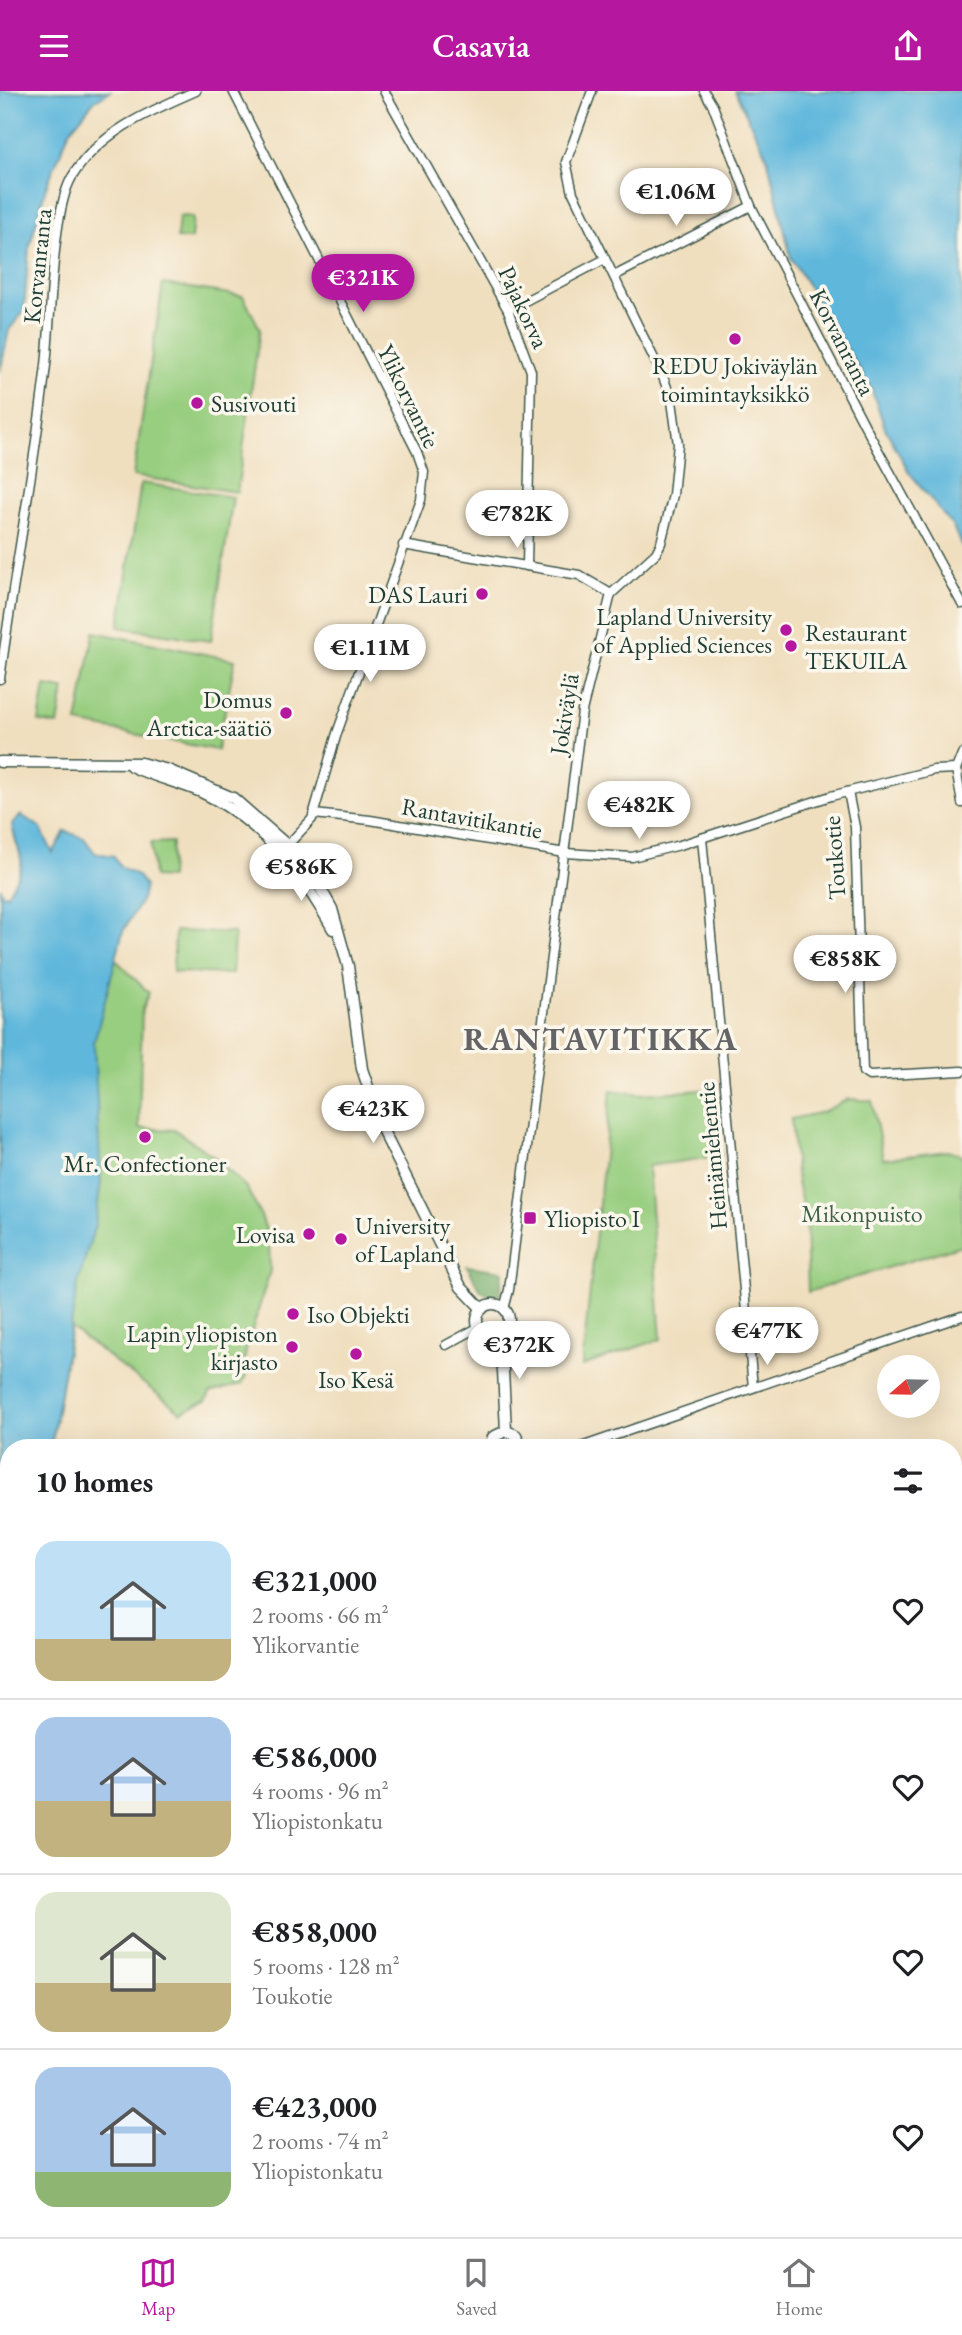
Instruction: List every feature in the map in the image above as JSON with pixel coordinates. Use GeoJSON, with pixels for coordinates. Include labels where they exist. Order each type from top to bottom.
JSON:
{"type":"FeatureCollection","features":[{"type":"Feature","properties":{"kind":"street","name":"Korvanranta"},"geometry":{"type":"LineString","coordinates":[[0,679],[44,383],[57,241],[66,191],[74,174],[102,140],[196,91]]}},
{"type":"Feature","properties":{"kind":"street","name":"Ylikorvantie"},"geometry":{"type":"LineString","coordinates":[[233,91],[421,461],[424,472],[423,491],[337,733],[314,814]]}},
{"type":"Feature","properties":{"kind":"street","name":"Pajakorva"},"geometry":{"type":"LineString","coordinates":[[384,91],[508,310],[531,371],[527,566]]}},
{"type":"Feature","properties":{"kind":"street"},"geometry":{"type":"LineString","coordinates":[[403,545],[579,575],[611,594],[656,553],[661,543],[673,495],[678,444],[671,401],[663,377],[573,193],[566,171],[566,162],[592,91]]}},
{"type":"Feature","properties":{"kind":"street","name":"Korvanranta"},"geometry":{"type":"LineString","coordinates":[[704,91],[713,106],[751,206],[866,428],[962,604]]}},
{"type":"Feature","properties":{"kind":"street"},"geometry":{"type":"LineString","coordinates":[[614,276],[751,206]]}},
{"type":"Feature","properties":{"kind":"street"},"geometry":{"type":"LineString","coordinates":[[508,310],[605,258]]}},
{"type":"Feature","properties":{"kind":"street","name":"Jokiväylä"},"geometry":{"type":"LineString","coordinates":[[504,1308],[582,711],[611,594]]}},
{"type":"Feature","properties":{"kind":"street"},"geometry":{"type":"LineString","coordinates":[[962,754],[956,769],[962,803]]}},
{"type":"Feature","properties":{"kind":"street"},"geometry":{"type":"LineString","coordinates":[[0,762],[28,764],[94,761],[131,766],[141,763],[167,770],[233,798],[284,849],[341,942],[351,982],[362,1069],[375,1111],[461,1287],[482,1309]]}},
{"type":"Feature","properties":{"kind":"street","name":"Rantavitikantie"},"geometry":{"type":"LineString","coordinates":[[314,814],[370,820],[565,853],[632,857],[848,792],[934,770],[956,769]]}},
{"type":"Feature","properties":{"kind":"street","name":"Toukotie"},"geometry":{"type":"LineString","coordinates":[[848,792],[855,827],[863,1072],[869,1076],[962,1071]]}},
{"type":"Feature","properties":{"kind":"street"},"geometry":{"type":"LineString","coordinates":[[284,849],[307,827],[314,814]]}},
{"type":"Feature","properties":{"kind":"street","name":"Heinämiehentie"},"geometry":{"type":"LineString","coordinates":[[702,838],[753,1387]]}},
{"type":"Feature","properties":{"kind":"street"},"geometry":{"type":"LineString","coordinates":[[495,1304],[504,1308],[509,1322],[505,1332],[496,1336],[486,1334],[479,1327],[478,1317],[482,1309],[495,1304]]}},
{"type":"Feature","properties":{"kind":"street"},"geometry":{"type":"LineString","coordinates":[[604,1439],[962,1316]]}},
{"type":"Feature","properties":{"kind":"street"},"geometry":{"type":"LineString","coordinates":[[446,1345],[479,1327]]}},
{"type":"Feature","properties":{"kind":"street"},"geometry":{"type":"LineString","coordinates":[[496,1336],[503,1370],[506,1431]]}},
{"type":"Feature","properties":{"kind":"street"},"geometry":{"type":"LineString","coordinates":[[492,1439],[506,1431],[516,1435],[518,1439]]}},
{"type":"Feature","properties":{"kind":"green space"},"geometry":{"type":"Polygon","coordinates":[[[179,216],[193,217],[191,239],[177,238],[179,216]]]}},
{"type":"Feature","properties":{"kind":"green space","name":"Susivouti"},"geometry":{"type":"Polygon","coordinates":[[[163,284],[243,296],[260,329],[237,492],[133,476],[163,284]]]}},
{"type":"Feature","properties":{"kind":"green space"},"geometry":{"type":"Polygon","coordinates":[[[141,483],[233,497],[211,641],[119,627],[141,483]]]}},
{"type":"Feature","properties":{"kind":"green space"},"geometry":{"type":"Polygon","coordinates":[[[94,632],[235,660],[217,750],[77,723],[94,632]]]}},
{"type":"Feature","properties":{"kind":"green space"},"geometry":{"type":"Polygon","coordinates":[[[45,686],[64,689],[58,725],[39,722],[45,686]]]}},
{"type":"Feature","properties":{"kind":"green space"},"geometry":{"type":"Polygon","coordinates":[[[172,842],[170,878],[154,877],[151,843],[172,842]]]}},
{"type":"Feature","properties":{"kind":"green space"},"geometry":{"type":"Polygon","coordinates":[[[123,930],[115,959],[149,993],[142,1009],[139,1128],[175,1130],[213,1156],[246,1187],[269,1238],[270,1271],[246,1351],[246,1375],[242,1384],[210,1393],[206,1401],[181,1412],[71,1328],[52,1439],[0,1439],[0,956],[123,930]]]}},
{"type":"Feature","properties":{"kind":"green space"},"geometry":{"type":"Polygon","coordinates":[[[175,931],[234,933],[232,974],[173,972],[175,931]]]}},
{"type":"Feature","properties":{"kind":"green space"},"geometry":{"type":"Polygon","coordinates":[[[716,1089],[721,1156],[648,1166],[661,1339],[582,1366],[611,1090],[642,1094],[716,1089]]]}},
{"type":"Feature","properties":{"kind":"green space","name":"Mikonpuisto"},"geometry":{"type":"Polygon","coordinates":[[[848,1099],[872,1101],[883,1159],[947,1151],[962,1155],[962,1245],[808,1292],[806,1221],[797,1182],[791,1119],[823,1112],[848,1099]]]}},
{"type":"Feature","properties":{"kind":"green space"},"geometry":{"type":"Polygon","coordinates":[[[467,1266],[503,1271],[500,1293],[496,1298],[481,1291],[467,1266]]]}},
{"type":"Feature","properties":{"kind":"water"},"geometry":{"type":"Polygon","coordinates":[[[0,91],[110,91],[94,101],[69,132],[46,187],[29,248],[24,311],[9,330],[0,372],[0,91]]]}},
{"type":"Feature","properties":{"kind":"water"},"geometry":{"type":"Polygon","coordinates":[[[735,91],[962,91],[962,547],[953,527],[909,472],[885,428],[871,388],[791,258],[767,157],[735,91]]]}},
{"type":"Feature","properties":{"kind":"water"},"geometry":{"type":"Polygon","coordinates":[[[21,815],[40,827],[53,853],[65,831],[84,838],[95,853],[114,856],[121,867],[137,875],[145,886],[142,899],[123,931],[94,1043],[101,1182],[95,1225],[78,1282],[52,1439],[0,1439],[0,887],[3,895],[7,894],[21,865],[12,824],[21,815]]]}},
{"type":"Feature","properties":{"kind":"place","name":"REDU Jokiväylän toimintayksikkö"},"geometry":{"type":"Point","coordinates":[735,339]}},
{"type":"Feature","properties":{"kind":"place","name":"Susivouti"},"geometry":{"type":"Point","coordinates":[197,403]}},
{"type":"Feature","properties":{"kind":"place","name":"DAS Lauri"},"geometry":{"type":"Point","coordinates":[482,594]}},
{"type":"Feature","properties":{"kind":"place","name":"Lapland University of Applied Sciences"},"geometry":{"type":"Point","coordinates":[786,630]}},
{"type":"Feature","properties":{"kind":"place","name":"Restaurant TEKUILA"},"geometry":{"type":"Point","coordinates":[791,646]}},
{"type":"Feature","properties":{"kind":"place","name":"Domus Arctica-säätiö"},"geometry":{"type":"Point","coordinates":[286,713]}},
{"type":"Feature","properties":{"kind":"place","name":"Mr. Confectioner"},"geometry":{"type":"Point","coordinates":[145,1137]}},
{"type":"Feature","properties":{"kind":"place","name":"Yliopisto I"},"geometry":{"type":"Point","coordinates":[530,1218]}},
{"type":"Feature","properties":{"kind":"place","name":"Lovisa"},"geometry":{"type":"Point","coordinates":[309,1234]}},
{"type":"Feature","properties":{"kind":"place","name":"University of Lapland"},"geometry":{"type":"Point","coordinates":[341,1239]}},
{"type":"Feature","properties":{"kind":"place","name":"Iso Objekti"},"geometry":{"type":"Point","coordinates":[293,1314]}},
{"type":"Feature","properties":{"kind":"place","name":"Lapin yliopiston kirjasto"},"geometry":{"type":"Point","coordinates":[292,1347]}},
{"type":"Feature","properties":{"kind":"place","name":"Iso Kesä"},"geometry":{"type":"Point","coordinates":[356,1354]}},
{"type":"Feature","properties":{"kind":"district","name":"RANTAVITIKKA"},"geometry":{"type":"Point","coordinates":[601,1039]}}]}
